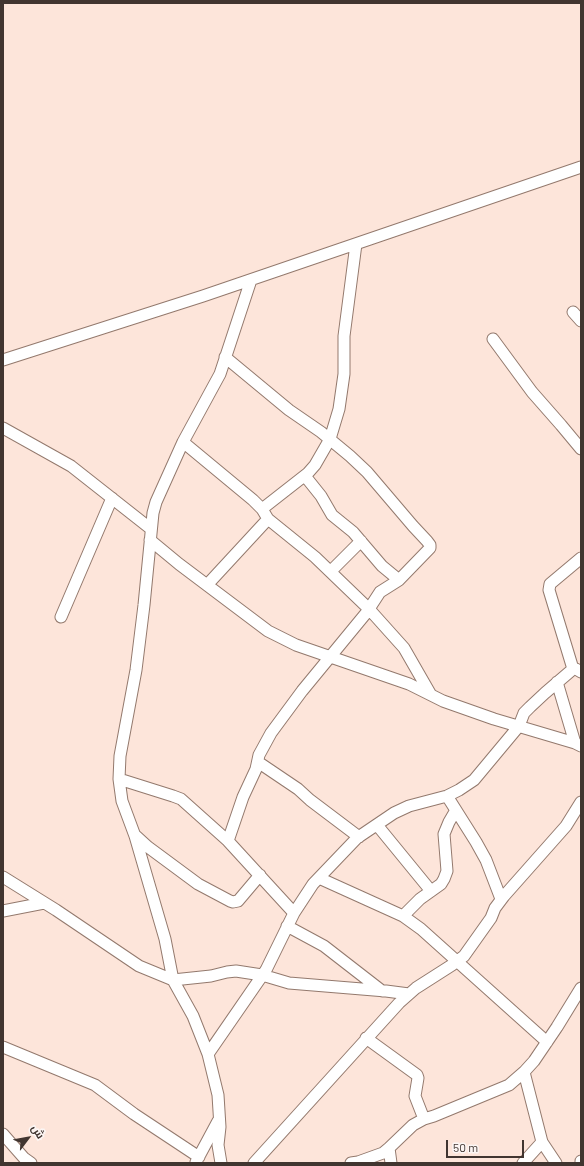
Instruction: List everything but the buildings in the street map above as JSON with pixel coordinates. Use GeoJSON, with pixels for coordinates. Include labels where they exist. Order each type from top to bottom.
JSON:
{"type":"FeatureCollection","features":[{"type":"Feature","properties":{"kind":"street"},"geometry":{"type":"LineString","coordinates":[[3,360],[251,280],[581,167]]}},
{"type":"Feature","properties":{"kind":"street"},"geometry":{"type":"LineString","coordinates":[[262,509],[305,476],[315,465],[330,439],[339,409],[344,374],[344,336],[356,244]]}},
{"type":"Feature","properties":{"kind":"street"},"geometry":{"type":"LineString","coordinates":[[221,1163],[218,1145],[218,1095],[208,1054],[192,1016],[173,980],[165,939],[135,836],[122,800],[119,779],[120,756],[136,670],[153,513],[156,502],[183,442],[220,374],[251,280]]}},
{"type":"Feature","properties":{"kind":"street"},"geometry":{"type":"LineString","coordinates":[[573,312],[581,321]]}},
{"type":"Feature","properties":{"kind":"street"},"geometry":{"type":"LineString","coordinates":[[493,339],[532,392],[581,449]]}},
{"type":"Feature","properties":{"kind":"street"},"geometry":{"type":"LineString","coordinates":[[225,357],[289,410],[330,439],[350,456],[367,472],[430,545],[430,548],[399,580],[380,592],[369,609],[302,691],[271,733],[259,755],[256,769],[243,797],[228,842]]}},
{"type":"Feature","properties":{"kind":"street"},"geometry":{"type":"LineString","coordinates":[[3,428],[71,466],[112,498],[179,564],[268,631],[296,645],[409,684],[443,701],[494,719],[578,745]]}},
{"type":"Feature","properties":{"kind":"street"},"geometry":{"type":"LineString","coordinates":[[183,442],[253,500],[262,509],[268,519],[316,557],[369,609],[404,648],[431,695]]}},
{"type":"Feature","properties":{"kind":"street"},"geometry":{"type":"LineString","coordinates":[[305,476],[325,502],[332,515],[353,532],[382,566],[399,580]]}},
{"type":"Feature","properties":{"kind":"street"},"geometry":{"type":"LineString","coordinates":[[61,617],[112,498]]}},
{"type":"Feature","properties":{"kind":"street"},"geometry":{"type":"LineString","coordinates":[[207,585],[268,519]]}},
{"type":"Feature","properties":{"kind":"street"},"geometry":{"type":"LineString","coordinates":[[331,571],[361,542]]}},
{"type":"Feature","properties":{"kind":"street"},"geometry":{"type":"LineString","coordinates":[[208,1054],[266,970],[294,913],[313,884],[359,837],[394,813],[410,806],[447,796],[474,780],[519,726],[524,714],[530,707],[557,682],[577,671],[549,590],[550,584],[581,558]]}},
{"type":"Feature","properties":{"kind":"street"},"geometry":{"type":"LineString","coordinates":[[557,682],[578,745]]}},
{"type":"Feature","properties":{"kind":"street"},"geometry":{"type":"LineString","coordinates":[[258,762],[298,789],[310,800],[359,837]]}},
{"type":"Feature","properties":{"kind":"street"},"geometry":{"type":"LineString","coordinates":[[119,779],[174,796],[181,800],[228,842],[294,913]]}},
{"type":"Feature","properties":{"kind":"street"},"geometry":{"type":"LineString","coordinates":[[447,796],[486,860],[501,899]]}},
{"type":"Feature","properties":{"kind":"street"},"geometry":{"type":"LineString","coordinates":[[254,1163],[398,1003],[416,988],[464,956],[491,918],[501,899],[566,826],[581,802]]}},
{"type":"Feature","properties":{"kind":"street"},"geometry":{"type":"LineString","coordinates":[[403,916],[444,879],[447,870],[444,834],[456,810]]}},
{"type":"Feature","properties":{"kind":"street"},"geometry":{"type":"LineString","coordinates":[[377,825],[431,890]]}},
{"type":"Feature","properties":{"kind":"street"},"geometry":{"type":"LineString","coordinates":[[135,836],[198,884],[233,902],[238,901],[260,875]]}},
{"type":"Feature","properties":{"kind":"street"},"geometry":{"type":"LineString","coordinates":[[3,877],[139,966],[173,980],[211,976],[236,971],[262,975],[289,983],[409,994]]}},
{"type":"Feature","properties":{"kind":"street"},"geometry":{"type":"LineString","coordinates":[[319,878],[403,916],[421,929],[547,1042]]}},
{"type":"Feature","properties":{"kind":"street"},"geometry":{"type":"LineString","coordinates":[[3,911],[44,903]]}},
{"type":"Feature","properties":{"kind":"street"},"geometry":{"type":"LineString","coordinates":[[287,926],[324,946],[382,991]]}},
{"type":"Feature","properties":{"kind":"street"},"geometry":{"type":"LineString","coordinates":[[351,1163],[383,1153],[413,1125],[424,1119],[509,1085],[524,1072],[534,1060],[581,988]]}},
{"type":"Feature","properties":{"kind":"street"},"geometry":{"type":"LineString","coordinates":[[366,1038],[417,1075],[418,1078],[415,1096],[424,1119]]}},
{"type":"Feature","properties":{"kind":"street"},"geometry":{"type":"LineString","coordinates":[[3,1047],[95,1085],[197,1160],[219,1119]]}},
{"type":"Feature","properties":{"kind":"street"},"geometry":{"type":"LineString","coordinates":[[524,1072],[542,1142],[556,1163]]}},
{"type":"Feature","properties":{"kind":"street"},"geometry":{"type":"LineString","coordinates":[[3,1134],[24,1158],[31,1163]]}},
{"type":"Feature","properties":{"kind":"street"},"geometry":{"type":"LineString","coordinates":[[523,1163],[542,1142]]}},
{"type":"Feature","properties":{"kind":"street"},"geometry":{"type":"LineString","coordinates":[[389,1148],[391,1163]]}}]}
